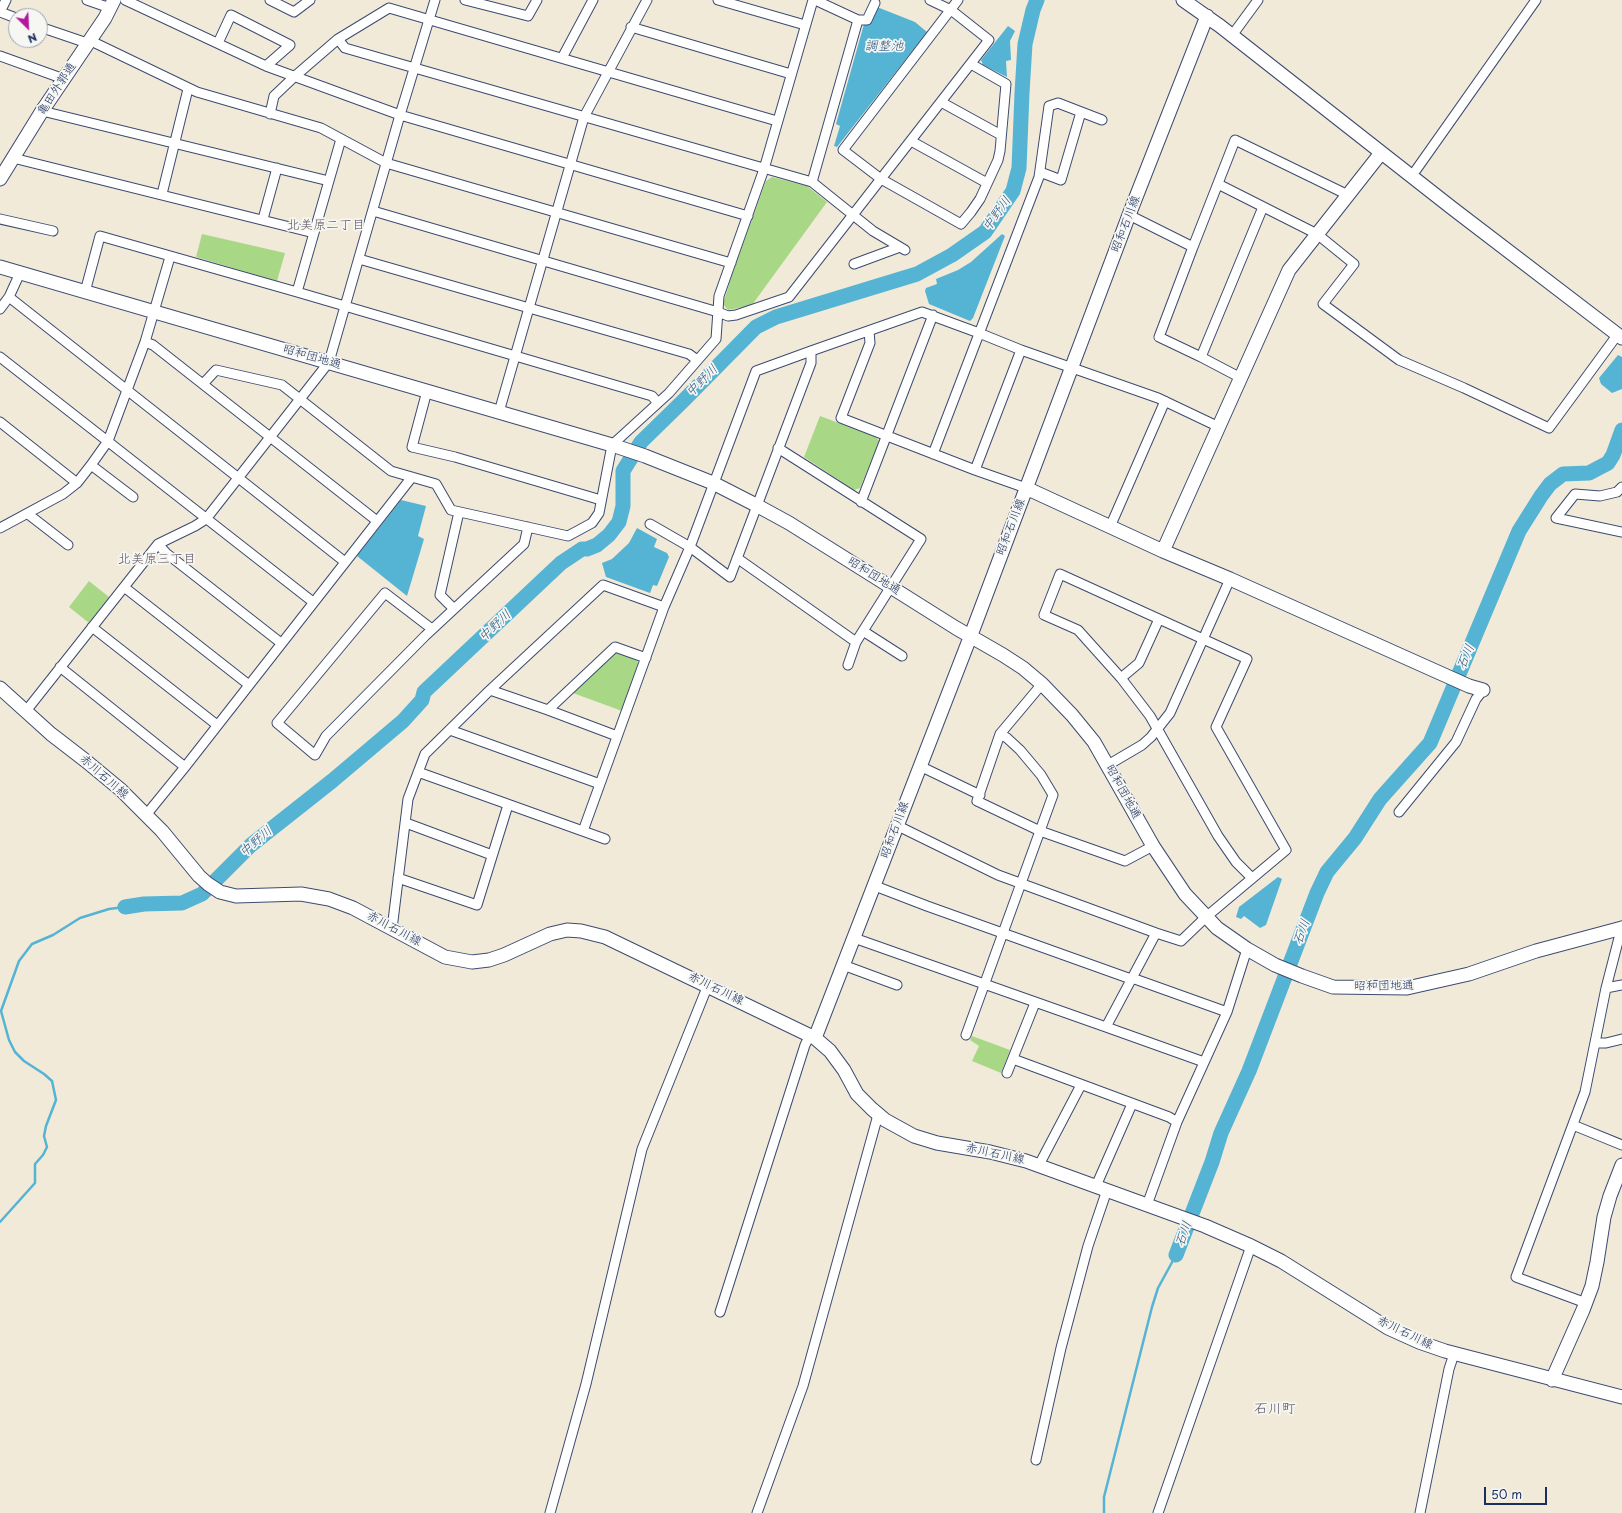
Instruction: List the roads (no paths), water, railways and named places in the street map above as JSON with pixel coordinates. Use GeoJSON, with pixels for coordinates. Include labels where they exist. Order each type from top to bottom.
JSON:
{"type":"FeatureCollection","features":[{"type":"Feature","properties":{"kind":"street"},"geometry":{"type":"LineString","coordinates":[[0,12],[6,0]]}},
{"type":"Feature","properties":{"kind":"street"},"geometry":{"type":"LineString","coordinates":[[87,0],[112,4]]}},
{"type":"Feature","properties":{"kind":"street"},"geometry":{"type":"LineString","coordinates":[[125,0],[266,66],[400,115],[748,216]]}},
{"type":"Feature","properties":{"kind":"street"},"geometry":{"type":"LineString","coordinates":[[270,0],[294,12],[310,0]]}},
{"type":"Feature","properties":{"kind":"street"},"geometry":{"type":"LineString","coordinates":[[26,711],[158,544],[206,519],[329,362],[344,306],[435,0]]}},
{"type":"Feature","properties":{"kind":"street"},"geometry":{"type":"LineString","coordinates":[[465,0],[493,3],[528,16],[537,0]]}},
{"type":"Feature","properties":{"kind":"street"},"geometry":{"type":"LineString","coordinates":[[562,58],[594,0]]}},
{"type":"Feature","properties":{"kind":"street"},"geometry":{"type":"LineString","coordinates":[[499,412],[584,117],[631,27],[647,0]]}},
{"type":"Feature","properties":{"kind":"street"},"geometry":{"type":"LineString","coordinates":[[718,0],[806,26]]}},
{"type":"Feature","properties":{"kind":"street"},"geometry":{"type":"LineString","coordinates":[[203,384],[216,370],[282,385],[391,471],[436,484],[451,510],[568,536],[592,523],[599,513],[601,500],[618,447],[669,393],[716,338],[720,296],[764,169],[814,0],[858,20],[867,20],[875,3]]}},
{"type":"Feature","properties":{"kind":"street"},"geometry":{"type":"LineString","coordinates":[[373,211],[728,316],[736,316],[790,297],[989,40],[951,10],[930,0]]}},
{"type":"Feature","properties":{"kind":"street"},"geometry":{"type":"LineString","coordinates":[[958,0],[843,150],[881,179],[961,224],[980,199],[998,160],[1006,84],[971,64]]}},
{"type":"Feature","properties":{"kind":"street"},"geometry":{"type":"LineString","coordinates":[[1183,0],[1207,16],[1381,153],[1620,336],[1549,428],[1400,360],[1323,304],[1354,264],[1317,234],[1218,184]]}},
{"type":"Feature","properties":{"kind":"street"},"geometry":{"type":"LineString","coordinates":[[1236,30],[1258,0]]}},
{"type":"Feature","properties":{"kind":"street"},"geometry":{"type":"LineString","coordinates":[[1416,170],[1536,0]]}},
{"type":"Feature","properties":{"kind":"street","name":"亀田外郭通"},"geometry":{"type":"LineString","coordinates":[[0,179],[12,158],[112,4]]}},
{"type":"Feature","properties":{"kind":"street"},"geometry":{"type":"LineString","coordinates":[[270,114],[274,96],[294,77],[338,39],[389,8],[777,121]]}},
{"type":"Feature","properties":{"kind":"street"},"geometry":{"type":"LineString","coordinates":[[218,43],[231,15],[290,45],[266,66]]}},
{"type":"Feature","properties":{"kind":"street","name":"昭和石川線"},"geometry":{"type":"LineString","coordinates":[[812,1036],[844,965],[896,825],[971,635],[1129,215],[1207,16]]}},
{"type":"Feature","properties":{"kind":"street"},"geometry":{"type":"LineString","coordinates":[[812,182],[858,20]]}},
{"type":"Feature","properties":{"kind":"street"},"geometry":{"type":"LineString","coordinates":[[631,27],[791,74]]}},
{"type":"Feature","properties":{"kind":"street"},"geometry":{"type":"LineString","coordinates":[[48,30],[88,42],[188,89],[321,128],[386,163],[731,263]]}},
{"type":"Feature","properties":{"kind":"street"},"geometry":{"type":"LineString","coordinates":[[338,39],[345,48],[812,182],[873,231],[903,248],[854,264]]}},
{"type":"Feature","properties":{"kind":"street"},"geometry":{"type":"LineString","coordinates":[[0,56],[64,79]]}},
{"type":"Feature","properties":{"kind":"street"},"geometry":{"type":"LineString","coordinates":[[162,194],[188,89]]}},
{"type":"Feature","properties":{"kind":"street"},"geometry":{"type":"LineString","coordinates":[[941,102],[1001,135]]}},
{"type":"Feature","properties":{"kind":"street"},"geometry":{"type":"LineString","coordinates":[[933,454],[1040,172],[1049,106],[1058,103],[1102,120]]}},
{"type":"Feature","properties":{"kind":"street"},"geometry":{"type":"LineString","coordinates":[[42,112],[329,181]]}},
{"type":"Feature","properties":{"kind":"street"},"geometry":{"type":"LineString","coordinates":[[1040,172],[1060,180],[1081,112]]}},
{"type":"Feature","properties":{"kind":"street"},"geometry":{"type":"LineString","coordinates":[[297,292],[341,139]]}},
{"type":"Feature","properties":{"kind":"street"},"geometry":{"type":"LineString","coordinates":[[1241,378],[1159,337],[1235,140],[1348,195]]}},
{"type":"Feature","properties":{"kind":"street"},"geometry":{"type":"LineString","coordinates":[[911,141],[987,183]]}},
{"type":"Feature","properties":{"kind":"street"},"geometry":{"type":"LineString","coordinates":[[1163,551],[1289,270],[1381,153]]}},
{"type":"Feature","properties":{"kind":"street"},"geometry":{"type":"LineString","coordinates":[[12,158],[264,219],[314,233]]}},
{"type":"Feature","properties":{"kind":"street"},"geometry":{"type":"LineString","coordinates":[[264,219],[276,168]]}},
{"type":"Feature","properties":{"kind":"street"},"geometry":{"type":"LineString","coordinates":[[1201,357],[1263,207]]}},
{"type":"Feature","properties":{"kind":"street"},"geometry":{"type":"LineString","coordinates":[[1129,215],[1193,247]]}},
{"type":"Feature","properties":{"kind":"street"},"geometry":{"type":"LineString","coordinates":[[0,219],[53,231]]}},
{"type":"Feature","properties":{"kind":"street"},"geometry":{"type":"LineString","coordinates":[[84,292],[100,236],[652,396],[658,403]]}},
{"type":"Feature","properties":{"kind":"street"},"geometry":{"type":"LineString","coordinates":[[0,528],[63,494],[77,483],[92,465],[108,441],[145,342],[170,257]]}},
{"type":"Feature","properties":{"kind":"street"},"geometry":{"type":"LineString","coordinates":[[359,259],[689,354],[697,360]]}},
{"type":"Feature","properties":{"kind":"street","name":"昭和団地通"},"geometry":{"type":"LineString","coordinates":[[0,267],[618,447],[713,483],[756,505],[789,523],[956,628],[971,635],[1018,665],[1042,684],[1083,727],[1108,765],[1153,846],[1179,887],[1217,928],[1247,949],[1276,965],[1302,976],[1334,987],[1407,988],[1469,974],[1536,951],[1622,927]]}},
{"type":"Feature","properties":{"kind":"street"},"geometry":{"type":"LineString","coordinates":[[0,309],[9,298],[20,273]]}},
{"type":"Feature","properties":{"kind":"street"},"geometry":{"type":"LineString","coordinates":[[9,298],[345,562]]}},
{"type":"Feature","properties":{"kind":"street"},"geometry":{"type":"LineString","coordinates":[[583,831],[664,607],[690,547],[756,372],[922,312],[1021,350],[1158,398],[1219,427]]}},
{"type":"Feature","properties":{"kind":"street"},"geometry":{"type":"LineString","coordinates":[[861,502],[932,315]]}},
{"type":"Feature","properties":{"kind":"street"},"geometry":{"type":"LineString","coordinates":[[870,331],[870,343],[841,418],[975,470],[1026,488],[1163,551],[1230,579],[1446,676],[1469,686],[1484,690],[1476,699],[1456,742],[1399,812]]}},
{"type":"Feature","properties":{"kind":"street"},"geometry":{"type":"LineString","coordinates":[[145,342],[153,345],[377,521]]}},
{"type":"Feature","properties":{"kind":"street"},"geometry":{"type":"LineString","coordinates":[[975,470],[1021,350]]}},
{"type":"Feature","properties":{"kind":"street"},"geometry":{"type":"LineString","coordinates":[[650,524],[690,547],[730,577],[811,363],[811,351]]}},
{"type":"Feature","properties":{"kind":"street"},"geometry":{"type":"LineString","coordinates":[[0,357],[313,602]]}},
{"type":"Feature","properties":{"kind":"street"},"geometry":{"type":"LineString","coordinates":[[427,391],[412,447],[455,457],[601,500]]}},
{"type":"Feature","properties":{"kind":"street"},"geometry":{"type":"LineString","coordinates":[[1110,527],[1165,402]]}},
{"type":"Feature","properties":{"kind":"street"},"geometry":{"type":"LineString","coordinates":[[0,422],[77,483]]}},
{"type":"Feature","properties":{"kind":"street"},"geometry":{"type":"LineString","coordinates":[[778,448],[921,539],[856,642],[848,665]]}},
{"type":"Feature","properties":{"kind":"street"},"geometry":{"type":"LineString","coordinates":[[92,465],[133,497]]}},
{"type":"Feature","properties":{"kind":"street"},"geometry":{"type":"LineString","coordinates":[[146,815],[412,477]]}},
{"type":"Feature","properties":{"kind":"street"},"geometry":{"type":"LineString","coordinates":[[1622,487],[1617,492],[1600,496],[1576,494],[1556,518],[1622,532]]}},
{"type":"Feature","properties":{"kind":"street"},"geometry":{"type":"LineString","coordinates":[[454,609],[440,595],[459,512]]}},
{"type":"Feature","properties":{"kind":"street"},"geometry":{"type":"LineString","coordinates":[[28,514],[68,546]]}},
{"type":"Feature","properties":{"kind":"street"},"geometry":{"type":"LineString","coordinates":[[432,629],[385,593],[277,723],[315,755],[326,736],[432,629],[524,544],[528,527]]}},
{"type":"Feature","properties":{"kind":"street"},"geometry":{"type":"LineString","coordinates":[[158,544],[166,553],[281,643]]}},
{"type":"Feature","properties":{"kind":"street"},"geometry":{"type":"LineString","coordinates":[[737,558],[856,642]]}},
{"type":"Feature","properties":{"kind":"street"},"geometry":{"type":"LineString","coordinates":[[896,825],[998,875],[1181,941],[1206,917],[1286,850],[1216,727],[1247,659],[1060,574],[1044,615],[1078,630],[1142,704],[1158,729],[1218,836],[1236,862],[1252,878]]}},
{"type":"Feature","properties":{"kind":"street"},"geometry":{"type":"LineString","coordinates":[[1108,765],[1142,745],[1158,729],[1170,713],[1230,579]]}},
{"type":"Feature","properties":{"kind":"street"},"geometry":{"type":"LineString","coordinates":[[392,929],[408,799],[425,754],[490,690],[603,585],[664,607]]}},
{"type":"Feature","properties":{"kind":"street"},"geometry":{"type":"LineString","coordinates":[[124,586],[249,685]]}},
{"type":"Feature","properties":{"kind":"street"},"geometry":{"type":"LineString","coordinates":[[1121,678],[1140,663],[1159,619]]}},
{"type":"Feature","properties":{"kind":"street"},"geometry":{"type":"LineString","coordinates":[[92,627],[216,726]]}},
{"type":"Feature","properties":{"kind":"street"},"geometry":{"type":"LineString","coordinates":[[863,631],[902,656]]}},
{"type":"Feature","properties":{"kind":"street"},"geometry":{"type":"LineString","coordinates":[[548,710],[615,647],[646,658]]}},
{"type":"Feature","properties":{"kind":"street"},"geometry":{"type":"LineString","coordinates":[[60,667],[185,767]]}},
{"type":"Feature","properties":{"kind":"street"},"geometry":{"type":"LineString","coordinates":[[1042,684],[1000,734],[978,801],[1040,831],[1125,861],[1153,846]]}},
{"type":"Feature","properties":{"kind":"street","name":"赤川石川線"},"geometry":{"type":"LineString","coordinates":[[0,688],[51,734],[121,790],[162,831],[199,876],[220,892],[236,896],[301,894],[329,899],[353,908],[445,956],[472,962],[489,960],[504,955],[550,934],[567,930],[605,936],[812,1036],[830,1051],[844,1070],[857,1094],[878,1115],[914,1136],[937,1143],[990,1152],[1040,1165],[1205,1226],[1251,1246],[1306,1276],[1388,1328],[1418,1342],[1454,1354],[1622,1397]]}},
{"type":"Feature","properties":{"kind":"street"},"geometry":{"type":"LineString","coordinates":[[490,690],[617,736]]}},
{"type":"Feature","properties":{"kind":"street"},"geometry":{"type":"LineString","coordinates":[[450,730],[600,784]]}},
{"type":"Feature","properties":{"kind":"street"},"geometry":{"type":"LineString","coordinates":[[966,1035],[1053,796],[1040,775],[1020,750],[1007,738],[1000,734]]}},
{"type":"Feature","properties":{"kind":"street"},"geometry":{"type":"LineString","coordinates":[[926,769],[980,794]]}},
{"type":"Feature","properties":{"kind":"street"},"geometry":{"type":"LineString","coordinates":[[418,772],[605,839]]}},
{"type":"Feature","properties":{"kind":"street"},"geometry":{"type":"LineString","coordinates":[[398,878],[478,905],[508,805]]}},
{"type":"Feature","properties":{"kind":"street"},"geometry":{"type":"LineString","coordinates":[[406,823],[492,855]]}},
{"type":"Feature","properties":{"kind":"street"},"geometry":{"type":"LineString","coordinates":[[874,886],[1003,934],[1226,1012]]}},
{"type":"Feature","properties":{"kind":"street"},"geometry":{"type":"LineString","coordinates":[[1586,1303],[1516,1277],[1585,1092],[1606,988],[1622,927]]}},
{"type":"Feature","properties":{"kind":"street"},"geometry":{"type":"LineString","coordinates":[[1106,1027],[1156,933]]}},
{"type":"Feature","properties":{"kind":"street"},"geometry":{"type":"LineString","coordinates":[[854,938],[1204,1062]]}},
{"type":"Feature","properties":{"kind":"street"},"geometry":{"type":"LineString","coordinates":[[1147,1205],[1177,1122],[1226,1012],[1247,949]]}},
{"type":"Feature","properties":{"kind":"street"},"geometry":{"type":"LineString","coordinates":[[844,965],[897,985]]}},
{"type":"Feature","properties":{"kind":"street"},"geometry":{"type":"LineString","coordinates":[[1606,988],[1622,985]]}},
{"type":"Feature","properties":{"kind":"street"},"geometry":{"type":"LineString","coordinates":[[550,1513],[586,1384],[642,1149],[708,986]]}},
{"type":"Feature","properties":{"kind":"street"},"geometry":{"type":"LineString","coordinates":[[1007,1073],[1035,1003]]}},
{"type":"Feature","properties":{"kind":"street"},"geometry":{"type":"LineString","coordinates":[[720,1312],[802,1052],[812,1036]]}},
{"type":"Feature","properties":{"kind":"street"},"geometry":{"type":"LineString","coordinates":[[1595,1043],[1606,1043],[1622,1039]]}},
{"type":"Feature","properties":{"kind":"street"},"geometry":{"type":"LineString","coordinates":[[1013,1059],[1169,1117],[1177,1122]]}},
{"type":"Feature","properties":{"kind":"street"},"geometry":{"type":"LineString","coordinates":[[1040,1165],[1081,1084]]}},
{"type":"Feature","properties":{"kind":"street"},"geometry":{"type":"LineString","coordinates":[[1036,1460],[1061,1348],[1088,1246],[1101,1188],[1132,1104]]}},
{"type":"Feature","properties":{"kind":"street"},"geometry":{"type":"LineString","coordinates":[[757,1513],[803,1386],[878,1115]]}},
{"type":"Feature","properties":{"kind":"street"},"geometry":{"type":"LineString","coordinates":[[1573,1125],[1622,1145]]}},
{"type":"Feature","properties":{"kind":"street"},"geometry":{"type":"LineString","coordinates":[[1552,1380],[1592,1286],[1598,1262],[1604,1217],[1622,1165]]}},
{"type":"Feature","properties":{"kind":"street"},"geometry":{"type":"LineString","coordinates":[[1158,1513],[1251,1246]]}},
{"type":"Feature","properties":{"kind":"street"},"geometry":{"type":"LineString","coordinates":[[1420,1513],[1449,1369],[1454,1354]]}},
{"type":"Feature","properties":{"kind":"water","name":"調整池"},"geometry":{"type":"Polygon","coordinates":[[[877,7],[915,22],[927,32],[837,147],[834,146],[840,126],[836,124],[864,24],[871,24],[870,21],[877,7]]]}},
{"type":"Feature","properties":{"kind":"water"},"geometry":{"type":"Polygon","coordinates":[[[1008,26],[1015,31],[1010,41],[1011,60],[1006,61],[1007,77],[983,65],[981,60],[1008,26]]]}},
{"type":"Feature","properties":{"kind":"water"},"geometry":{"type":"Polygon","coordinates":[[[1002,234],[1005,236],[973,318],[970,321],[929,304],[925,291],[926,288],[937,284],[936,279],[958,270],[971,262],[1002,234]]]}},
{"type":"Feature","properties":{"kind":"water"},"geometry":{"type":"Polygon","coordinates":[[[1618,355],[1622,357],[1622,389],[1612,393],[1601,384],[1599,378],[1618,355]]]}},
{"type":"Feature","properties":{"kind":"water"},"geometry":{"type":"Polygon","coordinates":[[[401,500],[426,506],[418,536],[424,539],[407,596],[357,556],[401,500]]]}},
{"type":"Feature","properties":{"kind":"water"},"geometry":{"type":"Polygon","coordinates":[[[637,528],[657,539],[654,547],[667,553],[669,557],[657,586],[653,585],[650,593],[606,577],[602,563],[612,559],[629,543],[637,528]]]}},
{"type":"Feature","properties":{"kind":"water"},"geometry":{"type":"Polygon","coordinates":[[[1278,877],[1282,879],[1266,925],[1260,928],[1244,916],[1241,919],[1236,917],[1239,907],[1278,877]]]}},
{"type":"Feature","properties":{"kind":"waterway","name":"中野川"},"geometry":{"type":"LineString","coordinates":[[125,907],[144,904],[182,903],[202,894],[251,845],[332,781],[403,721],[422,700],[424,692],[561,563],[582,549],[587,549],[597,545],[609,535],[619,522],[623,506],[623,471],[641,442],[756,327],[776,317],[917,274],[952,255],[985,232],[1013,191],[1019,168],[1025,44],[1033,10],[1037,0]]}},
{"type":"Feature","properties":{"kind":"waterway","name":"石川"},"geometry":{"type":"LineString","coordinates":[[1176,1255],[1212,1162],[1221,1133],[1249,1071],[1317,893],[1327,872],[1355,838],[1380,799],[1430,743],[1519,531],[1541,496],[1550,484],[1563,474],[1589,473],[1608,463],[1613,455],[1622,430]]}},
{"type":"Feature","properties":{"kind":"waterway","name":"中野川"},"geometry":{"type":"LineString","coordinates":[[0,1222],[35,1183],[35,1164],[43,1155],[47,1147],[44,1136],[46,1126],[56,1100],[52,1081],[24,1061],[15,1052],[9,1040],[1,1011],[19,961],[32,944],[53,935],[80,918],[109,909],[125,907]]}},
{"type":"Feature","properties":{"kind":"waterway","name":"石川"},"geometry":{"type":"LineString","coordinates":[[1104,1513],[1104,1497],[1152,1307],[1158,1288],[1176,1255]]}},
{"type":"Feature","properties":{"kind":"district","name":"北美原二丁目"},"geometry":{"type":"Point","coordinates":[326,225]}},
{"type":"Feature","properties":{"kind":"district","name":"北美原三丁目"},"geometry":{"type":"Point","coordinates":[157,559]}},
{"type":"Feature","properties":{"kind":"district","name":"石川町"},"geometry":{"type":"Point","coordinates":[1275,1409]}}]}
